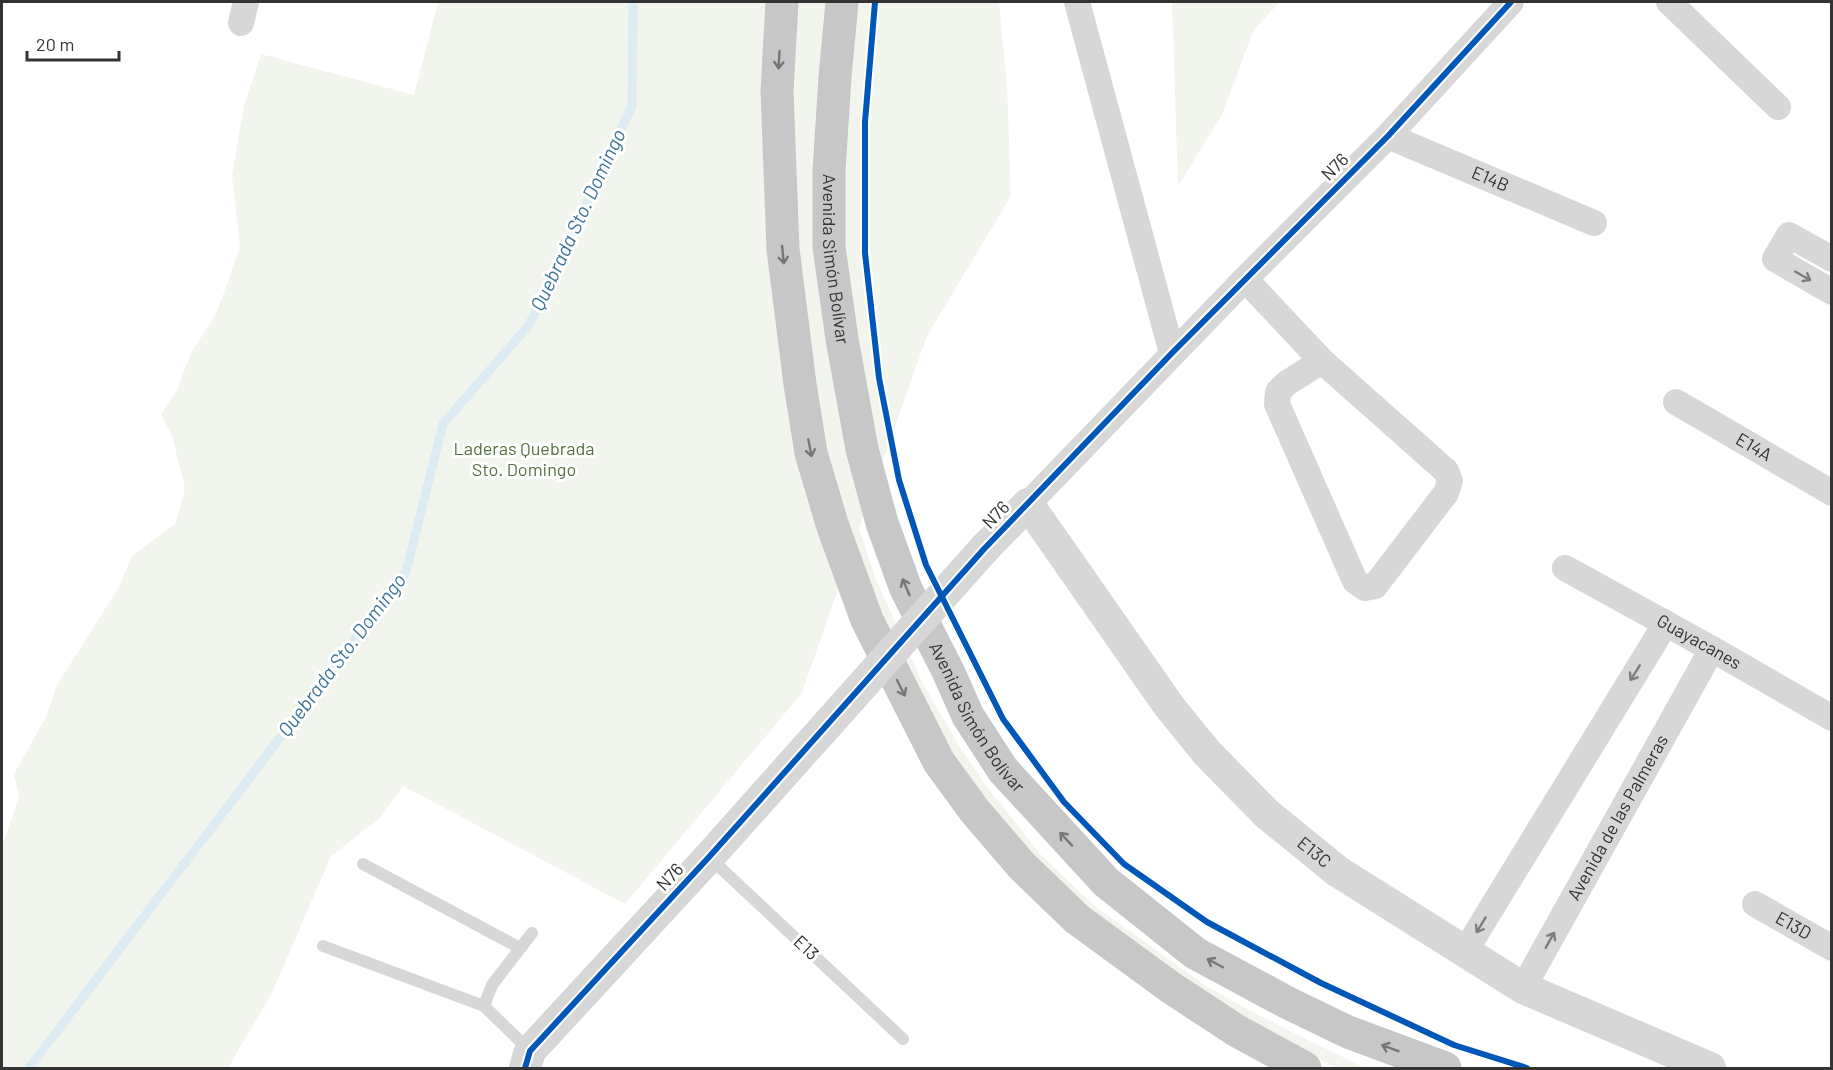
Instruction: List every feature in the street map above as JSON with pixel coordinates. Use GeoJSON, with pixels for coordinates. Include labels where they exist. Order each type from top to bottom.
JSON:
{"type":"FeatureCollection","features":[{"type":"Feature","properties":{"kind":"highway"},"geometry":{"type":"LineString","coordinates":[[782,2],[777,91],[783,249],[800,384],[811,453],[833,527],[867,620],[939,762],[974,810],[1022,866],[1077,919],[1170,987],[1237,1031],[1305,1068]]}},
{"type":"Feature","properties":{"kind":"highway","name":"Avenida Simón Bolívar"},"geometry":{"type":"LineString","coordinates":[[842,2],[829,171],[829,247],[842,339],[862,449],[882,523],[906,589],[948,670],[968,716],[1003,770],[1107,882],[1195,953],[1348,1032],[1445,1068]]}},
{"type":"Feature","properties":{"kind":"street"},"geometry":{"type":"LineString","coordinates":[[1077,2],[1172,353]]}},
{"type":"Feature","properties":{"kind":"street","name":"N76"},"geometry":{"type":"LineString","coordinates":[[527,1060],[984,549],[1172,353],[1388,136],[1511,2]]}},
{"type":"Feature","properties":{"kind":"street"},"geometry":{"type":"LineString","coordinates":[[1668,2],[1778,107]]}},
{"type":"Feature","properties":{"kind":"street","name":"E14B"},"geometry":{"type":"LineString","coordinates":[[1388,136],[1594,223]]}},
{"type":"Feature","properties":{"kind":"street"},"geometry":{"type":"LineString","coordinates":[[1832,259],[1789,235],[1775,259],[1832,292]]}},
{"type":"Feature","properties":{"kind":"street"},"geometry":{"type":"LineString","coordinates":[[1245,279],[1322,361],[1446,471],[1450,481],[1446,493],[1375,586],[1365,588],[1354,581],[1277,404],[1278,392],[1287,383],[1322,361]]}},
{"type":"Feature","properties":{"kind":"street","name":"E14A"},"geometry":{"type":"LineString","coordinates":[[1676,402],[1832,493]]}},
{"type":"Feature","properties":{"kind":"street","name":"E13C"},"geometry":{"type":"LineString","coordinates":[[1028,504],[1169,706],[1208,754],[1267,814],[1337,871],[1523,988],[1710,1068]]}},
{"type":"Feature","properties":{"kind":"street","name":"Guayacanes"},"geometry":{"type":"LineString","coordinates":[[1565,568],[1832,718]]}},
{"type":"Feature","properties":{"kind":"street"},"geometry":{"type":"LineString","coordinates":[[1464,952],[1666,623]]}},
{"type":"Feature","properties":{"kind":"street","name":"Avenida de las Palmeras"},"geometry":{"type":"LineString","coordinates":[[1523,988],[1712,649]]}},
{"type":"Feature","properties":{"kind":"street","name":"E13D"},"geometry":{"type":"LineString","coordinates":[[1755,904],[1832,948]]}},
{"type":"Feature","properties":{"kind":"lane","name":"E13"},"geometry":{"type":"LineString","coordinates":[[709,857],[903,1040]]}},
{"type":"Feature","properties":{"kind":"lane"},"geometry":{"type":"LineString","coordinates":[[363,864],[520,948]]}},
{"type":"Feature","properties":{"kind":"lane"},"geometry":{"type":"LineString","coordinates":[[484,1006],[492,986],[532,933]]}},
{"type":"Feature","properties":{"kind":"lane"},"geometry":{"type":"LineString","coordinates":[[323,946],[484,1006],[527,1060]]}},
{"type":"Feature","properties":{"kind":"green space","name":"Laderas Quebrada Sto. Domingo"},"geometry":{"type":"Polygon","coordinates":[[[438,2],[999,2],[1007,87],[1011,196],[927,336],[859,528],[875,577],[921,680],[962,751],[1042,856],[1096,907],[1206,986],[1266,1019],[1365,1068],[1337,1068],[1259,1030],[1108,936],[989,821],[848,560],[802,693],[625,904],[403,786],[379,819],[331,856],[272,993],[228,1068],[2,1068],[2,846],[19,797],[14,774],[46,717],[57,685],[119,587],[132,556],[176,523],[185,488],[172,436],[161,414],[177,390],[191,353],[217,312],[240,247],[232,176],[244,105],[261,54],[414,95],[438,2]]]}},
{"type":"Feature","properties":{"kind":"green space"},"geometry":{"type":"Polygon","coordinates":[[[1172,2],[1280,2],[1253,31],[1222,115],[1178,186],[1172,2]]]}},
{"type":"Feature","properties":{"kind":"waterway","name":"Quebrada Sto. Domingo"},"geometry":{"type":"LineString","coordinates":[[29,1068],[406,572],[443,424],[529,325],[632,106],[633,2]]}},
{"type":"Feature","properties":{"kind":"cycle path"},"geometry":{"type":"LineString","coordinates":[[875,2],[865,122],[865,253],[879,378],[899,480],[926,565],[1003,719],[1064,802],[1124,864],[1207,922],[1321,983],[1454,1045],[1527,1068]]}},
{"type":"Feature","properties":{"kind":"cycle path"},"geometry":{"type":"LineString","coordinates":[[525,1068],[530,1051],[709,857],[984,549],[1172,353],[1388,136],[1511,2]]}}]}
